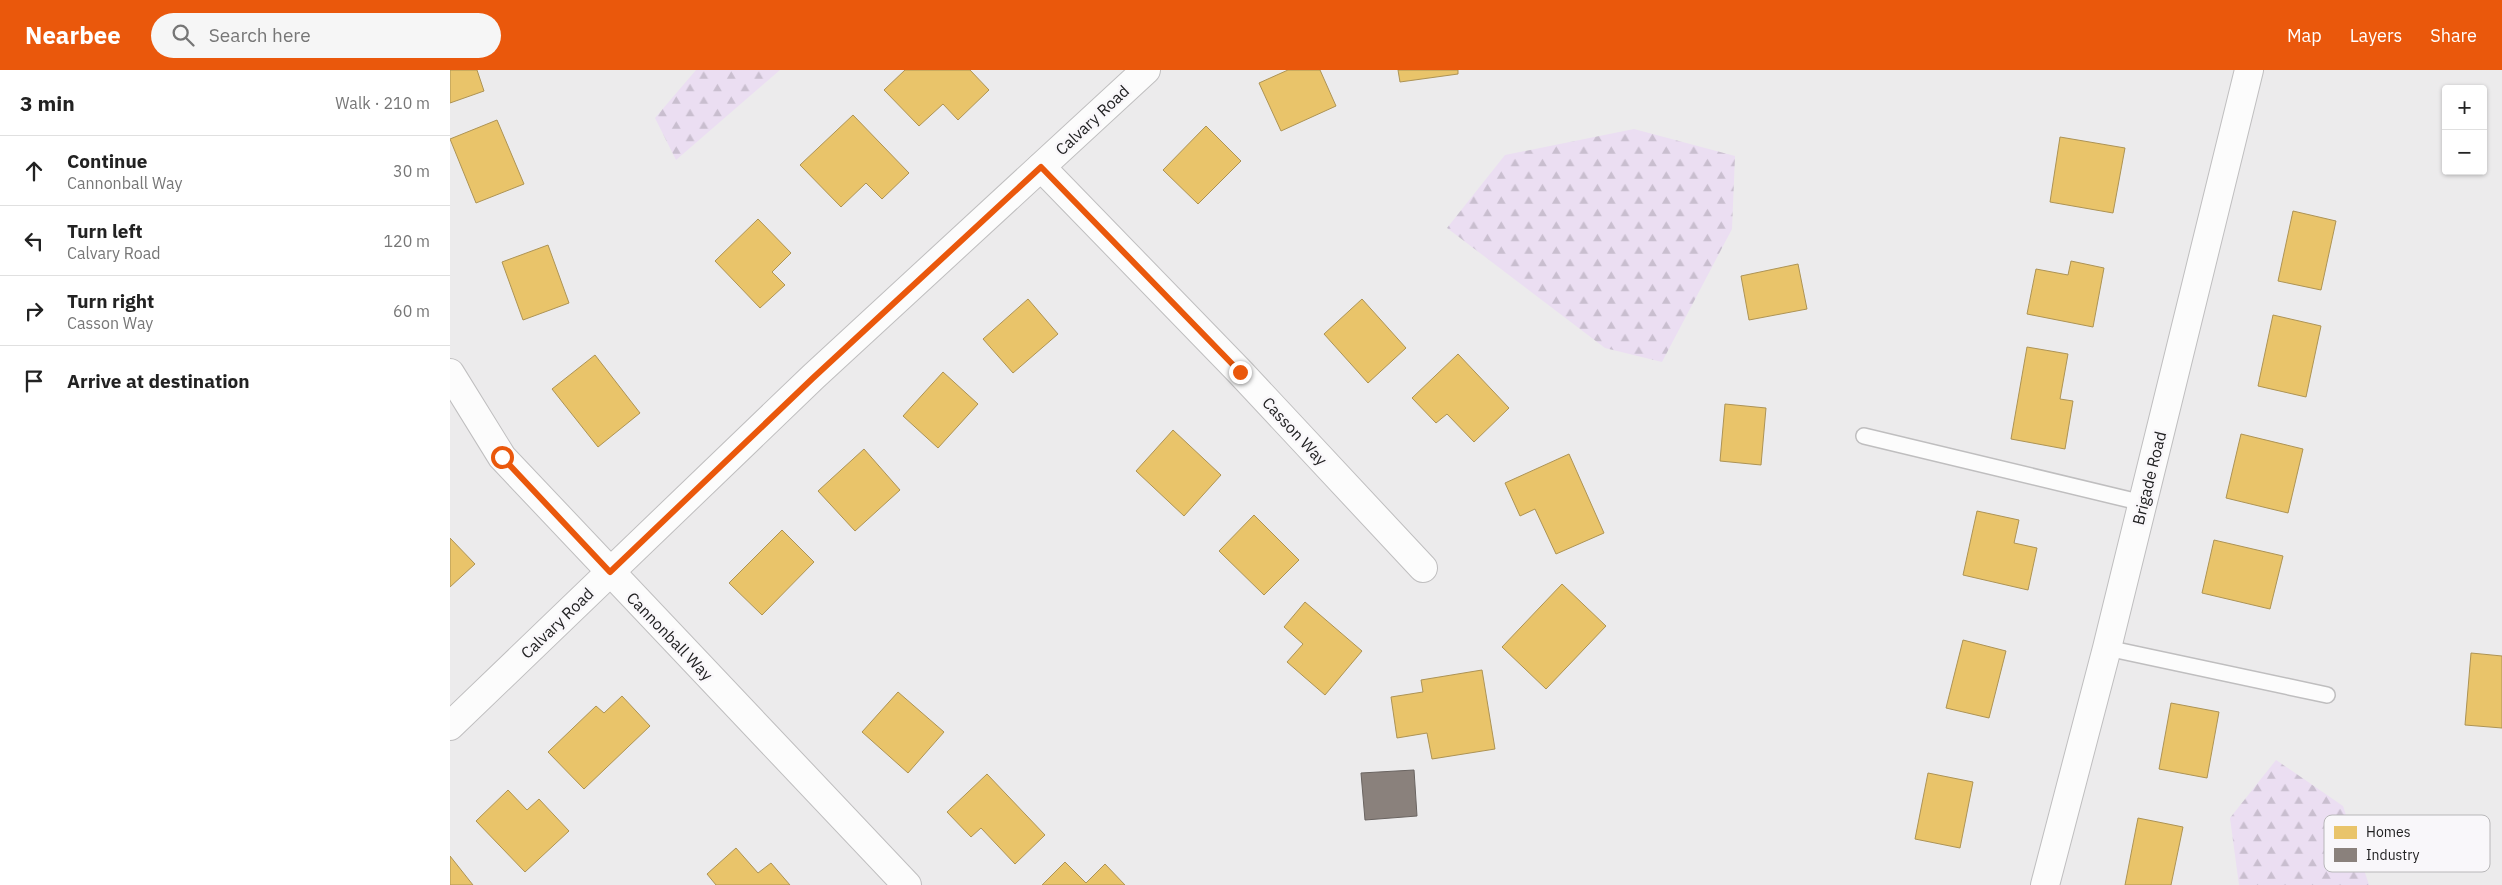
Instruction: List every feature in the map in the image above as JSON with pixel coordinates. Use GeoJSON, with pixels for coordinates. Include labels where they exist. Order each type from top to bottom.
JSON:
{"type":"FeatureCollection","features":[{"type":"Feature","properties":{"kind":"street","name":"Calvary Road"},"geometry":{"type":"LineString","coordinates":[[450,726],[820,371],[1146,70]]}},
{"type":"Feature","properties":{"kind":"street","name":"Brigade Road"},"geometry":{"type":"LineString","coordinates":[[2045,885],[2107,648],[2249,70]]}},
{"type":"Feature","properties":{"kind":"street","name":"Casson Way"},"geometry":{"type":"LineString","coordinates":[[1041,167],[1240,372],[1423,568]]}},
{"type":"Feature","properties":{"kind":"street","name":"Cannonball Way"},"geometry":{"type":"LineString","coordinates":[[450,373],[502,457],[908,885]]}},
{"type":"Feature","properties":{"kind":"lane"},"geometry":{"type":"LineString","coordinates":[[1864,436],[2142,503]]}},
{"type":"Feature","properties":{"kind":"lane"},"geometry":{"type":"LineString","coordinates":[[2107,648],[2327,695]]}},
{"type":"Feature","properties":{"kind":"green space"},"geometry":{"type":"Polygon","coordinates":[[[696,70],[780,70],[676,160],[655,118],[696,70]]]}},
{"type":"Feature","properties":{"kind":"green space"},"geometry":{"type":"Polygon","coordinates":[[[1634,129],[1735,156],[1732,229],[1662,362],[1605,348],[1447,228],[1505,155],[1634,129]]]}},
{"type":"Feature","properties":{"kind":"green space"},"geometry":{"type":"Polygon","coordinates":[[[2276,760],[2343,806],[2346,815],[2324,815],[2324,872],[2365,872],[2369,885],[2239,885],[2230,818],[2276,760]]]}},
{"type":"Feature","properties":{"kind":"building: Homes"},"geometry":{"type":"Polygon","coordinates":[[[450,70],[477,70],[484,91],[450,103],[450,70]]]}},
{"type":"Feature","properties":{"kind":"building: Homes"},"geometry":{"type":"Polygon","coordinates":[[[905,70],[970,70],[989,90],[958,120],[943,104],[919,126],[884,90],[905,70]]]}},
{"type":"Feature","properties":{"kind":"building: Homes"},"geometry":{"type":"Polygon","coordinates":[[[1288,70],[1320,70],[1336,106],[1281,131],[1259,83],[1288,70]]]}},
{"type":"Feature","properties":{"kind":"building: Homes"},"geometry":{"type":"Polygon","coordinates":[[[1398,70],[1458,70],[1458,74],[1400,82],[1398,70]]]}},
{"type":"Feature","properties":{"kind":"building: Homes"},"geometry":{"type":"Polygon","coordinates":[[[853,115],[909,173],[882,199],[866,183],[841,207],[800,165],[853,115]]]}},
{"type":"Feature","properties":{"kind":"building: Homes"},"geometry":{"type":"Polygon","coordinates":[[[497,120],[524,184],[476,203],[450,139],[497,120]]]}},
{"type":"Feature","properties":{"kind":"building: Homes"},"geometry":{"type":"Polygon","coordinates":[[[1206,126],[1241,161],[1198,204],[1163,170],[1206,126]]]}},
{"type":"Feature","properties":{"kind":"building: Homes"},"geometry":{"type":"Polygon","coordinates":[[[2060,137],[2125,148],[2113,213],[2050,202],[2060,137]]]}},
{"type":"Feature","properties":{"kind":"building: Homes"},"geometry":{"type":"Polygon","coordinates":[[[2293,211],[2336,221],[2321,290],[2278,281],[2293,211]]]}},
{"type":"Feature","properties":{"kind":"building: Homes"},"geometry":{"type":"Polygon","coordinates":[[[758,219],[791,253],[772,272],[785,285],[760,308],[715,261],[758,219]]]}},
{"type":"Feature","properties":{"kind":"building: Homes"},"geometry":{"type":"Polygon","coordinates":[[[548,245],[569,303],[523,320],[502,262],[548,245]]]}},
{"type":"Feature","properties":{"kind":"building: Homes"},"geometry":{"type":"Polygon","coordinates":[[[2071,261],[2104,268],[2093,327],[2027,314],[2036,269],[2068,275],[2071,261]]]}},
{"type":"Feature","properties":{"kind":"building: Homes"},"geometry":{"type":"Polygon","coordinates":[[[1798,264],[1807,309],[1749,320],[1741,276],[1798,264]]]}},
{"type":"Feature","properties":{"kind":"building: Homes"},"geometry":{"type":"Polygon","coordinates":[[[1028,299],[1058,334],[1013,373],[983,339],[1028,299]]]}},
{"type":"Feature","properties":{"kind":"building: Homes"},"geometry":{"type":"Polygon","coordinates":[[[1362,299],[1406,348],[1368,383],[1324,334],[1362,299]]]}},
{"type":"Feature","properties":{"kind":"building: Homes"},"geometry":{"type":"Polygon","coordinates":[[[2273,315],[2321,326],[2306,397],[2258,386],[2273,315]]]}},
{"type":"Feature","properties":{"kind":"building: Homes"},"geometry":{"type":"Polygon","coordinates":[[[2027,347],[2068,354],[2060,399],[2073,401],[2065,449],[2011,439],[2027,347]]]}},
{"type":"Feature","properties":{"kind":"building: Homes"},"geometry":{"type":"Polygon","coordinates":[[[1458,354],[1509,408],[1474,442],[1447,414],[1436,423],[1412,398],[1458,354]]]}},
{"type":"Feature","properties":{"kind":"building: Homes"},"geometry":{"type":"Polygon","coordinates":[[[595,355],[640,413],[598,447],[552,389],[595,355]]]}},
{"type":"Feature","properties":{"kind":"building: Homes"},"geometry":{"type":"Polygon","coordinates":[[[943,372],[978,404],[938,448],[903,416],[943,372]]]}},
{"type":"Feature","properties":{"kind":"building: Homes"},"geometry":{"type":"Polygon","coordinates":[[[1725,404],[1766,408],[1761,465],[1720,461],[1725,404]]]}},
{"type":"Feature","properties":{"kind":"building: Homes"},"geometry":{"type":"Polygon","coordinates":[[[1173,430],[1221,475],[1184,516],[1136,471],[1173,430]]]}},
{"type":"Feature","properties":{"kind":"building: Homes"},"geometry":{"type":"Polygon","coordinates":[[[2241,434],[2303,449],[2288,513],[2226,498],[2241,434]]]}},
{"type":"Feature","properties":{"kind":"building: Homes"},"geometry":{"type":"Polygon","coordinates":[[[864,449],[900,490],[855,531],[818,491],[864,449]]]}},
{"type":"Feature","properties":{"kind":"building: Homes"},"geometry":{"type":"Polygon","coordinates":[[[1569,454],[1604,533],[1556,554],[1535,509],[1520,516],[1505,483],[1569,454]]]}},
{"type":"Feature","properties":{"kind":"building: Homes"},"geometry":{"type":"Polygon","coordinates":[[[1977,511],[2019,520],[2014,543],[2037,548],[2028,590],[1963,575],[1977,511]]]}},
{"type":"Feature","properties":{"kind":"building: Homes"},"geometry":{"type":"Polygon","coordinates":[[[1254,515],[1299,560],[1264,595],[1219,551],[1254,515]]]}},
{"type":"Feature","properties":{"kind":"building: Homes"},"geometry":{"type":"Polygon","coordinates":[[[782,530],[814,562],[762,615],[729,583],[782,530]]]}},
{"type":"Feature","properties":{"kind":"building: Homes"},"geometry":{"type":"Polygon","coordinates":[[[450,538],[475,564],[450,587],[450,538]]]}},
{"type":"Feature","properties":{"kind":"building: Homes"},"geometry":{"type":"Polygon","coordinates":[[[2214,540],[2283,556],[2270,609],[2202,593],[2214,540]]]}},
{"type":"Feature","properties":{"kind":"building: Homes"},"geometry":{"type":"Polygon","coordinates":[[[1562,584],[1606,626],[1546,689],[1502,647],[1562,584]]]}},
{"type":"Feature","properties":{"kind":"building: Homes"},"geometry":{"type":"Polygon","coordinates":[[[1305,602],[1362,651],[1325,695],[1287,662],[1303,644],[1284,627],[1305,602]]]}},
{"type":"Feature","properties":{"kind":"building: Homes"},"geometry":{"type":"Polygon","coordinates":[[[1963,640],[2006,651],[1989,718],[1946,708],[1963,640]]]}},
{"type":"Feature","properties":{"kind":"building: Homes"},"geometry":{"type":"Polygon","coordinates":[[[2471,653],[2502,656],[2502,728],[2465,725],[2471,653]]]}},
{"type":"Feature","properties":{"kind":"building: Homes"},"geometry":{"type":"Polygon","coordinates":[[[1482,670],[1495,749],[1432,759],[1427,733],[1397,738],[1391,697],[1423,692],[1421,680],[1482,670]]]}},
{"type":"Feature","properties":{"kind":"building: Homes"},"geometry":{"type":"Polygon","coordinates":[[[898,692],[944,732],[908,773],[862,732],[898,692]]]}},
{"type":"Feature","properties":{"kind":"building: Homes"},"geometry":{"type":"Polygon","coordinates":[[[622,696],[650,726],[584,789],[548,752],[596,706],[604,713],[622,696]]]}},
{"type":"Feature","properties":{"kind":"building: Homes"},"geometry":{"type":"Polygon","coordinates":[[[2171,703],[2219,712],[2207,778],[2159,769],[2171,703]]]}},
{"type":"Feature","properties":{"kind":"building: Homes"},"geometry":{"type":"Polygon","coordinates":[[[1928,773],[1973,782],[1960,848],[1915,839],[1928,773]]]}},
{"type":"Feature","properties":{"kind":"building: Homes"},"geometry":{"type":"Polygon","coordinates":[[[987,774],[1045,835],[1015,864],[981,828],[971,837],[947,812],[987,774]]]}},
{"type":"Feature","properties":{"kind":"building: Homes"},"geometry":{"type":"Polygon","coordinates":[[[508,790],[527,810],[539,799],[569,831],[525,872],[476,821],[508,790]]]}},
{"type":"Feature","properties":{"kind":"building: Homes"},"geometry":{"type":"Polygon","coordinates":[[[2138,818],[2183,827],[2171,885],[2125,885],[2138,818]]]}},
{"type":"Feature","properties":{"kind":"building: Homes"},"geometry":{"type":"Polygon","coordinates":[[[736,848],[758,873],[771,863],[790,885],[716,885],[707,874],[736,848]]]}},
{"type":"Feature","properties":{"kind":"building: Homes"},"geometry":{"type":"Polygon","coordinates":[[[450,856],[473,885],[450,885],[450,856]]]}},
{"type":"Feature","properties":{"kind":"building: Homes"},"geometry":{"type":"Polygon","coordinates":[[[1065,862],[1086,883],[1105,864],[1125,885],[1042,885],[1065,862]]]}},
{"type":"Feature","properties":{"kind":"building: Industry"},"geometry":{"type":"Polygon","coordinates":[[[1414,770],[1417,816],[1365,820],[1361,773],[1414,770]]]}},
{"type":"Feature","properties":{"kind":"route"},"geometry":{"type":"LineString","coordinates":[[502,457],[610,572],[813,378],[1041,167],[1240,372]]}}]}
